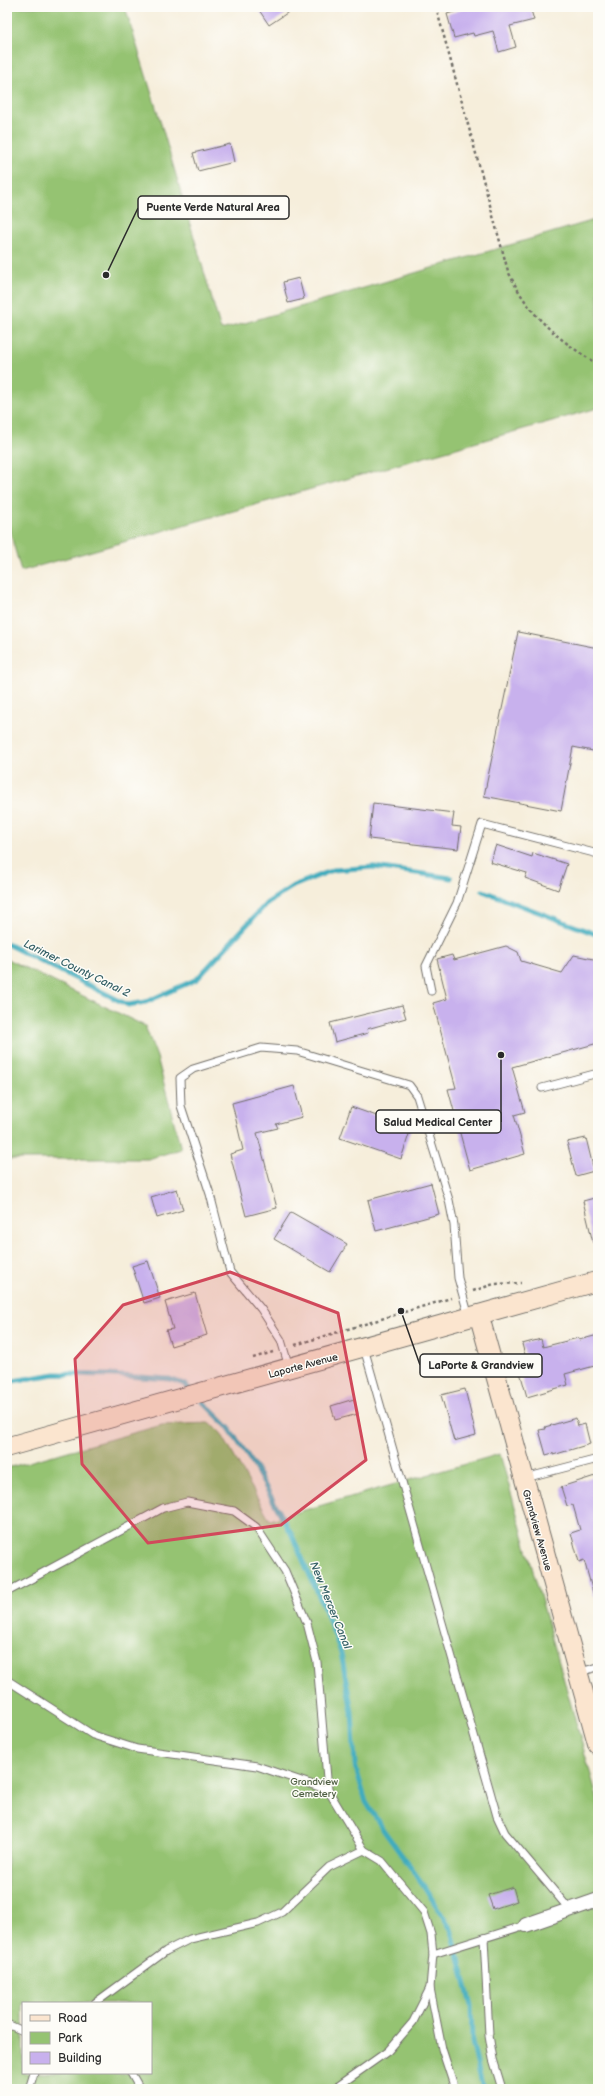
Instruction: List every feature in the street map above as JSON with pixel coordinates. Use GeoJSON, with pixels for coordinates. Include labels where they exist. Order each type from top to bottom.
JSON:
{"type":"FeatureCollection","features":[{"type":"Feature","properties":{"kind":"street","name":"Laporte Avenue"},"geometry":{"type":"LineString","coordinates":[[7,1447],[211,1391],[598,1281]]}},
{"type":"Feature","properties":{"kind":"street","name":"Grandview Avenue"},"geometry":{"type":"LineString","coordinates":[[474,1316],[523,1478],[598,1745]]}},
{"type":"Feature","properties":{"kind":"street"},"geometry":{"type":"LineString","coordinates":[[526,1925],[598,1900]]}},
{"type":"Feature","properties":{"kind":"lane"},"geometry":{"type":"LineString","coordinates":[[431,991],[426,966],[457,902],[482,824],[598,854]]}},
{"type":"Feature","properties":{"kind":"lane"},"geometry":{"type":"LineString","coordinates":[[289,1369],[281,1340],[260,1309],[230,1272],[210,1194],[181,1106],[179,1092],[180,1078],[193,1069],[261,1048],[297,1051],[408,1086],[413,1089],[417,1096],[449,1200],[454,1225],[458,1278],[463,1294],[474,1316]]}},
{"type":"Feature","properties":{"kind":"lane"},"geometry":{"type":"LineString","coordinates":[[542,1088],[598,1073]]}},
{"type":"Feature","properties":{"kind":"lane"},"geometry":{"type":"LineString","coordinates":[[364,1348],[497,1816],[505,1833],[571,1910]]}},
{"type":"Feature","properties":{"kind":"lane"},"geometry":{"type":"LineString","coordinates":[[523,1478],[598,1459]]}},
{"type":"Feature","properties":{"kind":"lane"},"geometry":{"type":"LineString","coordinates":[[7,1592],[163,1508],[187,1502],[234,1511],[256,1527],[285,1571],[307,1623],[317,1662],[328,1790],[364,1850],[382,1861],[424,1912],[431,1934],[433,1954],[430,1988],[442,2049],[454,2089]]}},
{"type":"Feature","properties":{"kind":"lane"},"geometry":{"type":"LineString","coordinates":[[577,1673],[598,1667]]}},
{"type":"Feature","properties":{"kind":"lane"},"geometry":{"type":"LineString","coordinates":[[7,1680],[93,1735],[138,1749],[257,1766],[328,1790]]}},
{"type":"Feature","properties":{"kind":"lane"},"geometry":{"type":"LineString","coordinates":[[96,2002],[166,1951],[190,1939],[258,1923],[282,1912],[329,1867],[364,1850]]}},
{"type":"Feature","properties":{"kind":"lane"},"geometry":{"type":"LineString","coordinates":[[433,1954],[526,1925]]}},
{"type":"Feature","properties":{"kind":"lane"},"geometry":{"type":"LineString","coordinates":[[484,1938],[489,2034],[493,2059],[502,2089]]}},
{"type":"Feature","properties":{"kind":"lane"},"geometry":{"type":"LineString","coordinates":[[334,2089],[388,2052],[413,2022],[430,1988]]}},
{"type":"Feature","properties":{"kind":"lane"},"geometry":{"type":"LineString","coordinates":[[7,2024],[22,2031]]}},
{"type":"Feature","properties":{"kind":"lane"},"geometry":{"type":"LineString","coordinates":[[29,2089],[34,2074]]}},
{"type":"Feature","properties":{"kind":"lane"},"geometry":{"type":"LineString","coordinates":[[132,2074],[140,2089]]}},
{"type":"Feature","properties":{"kind":"path"},"geometry":{"type":"LineString","coordinates":[[436,7],[508,271],[518,293],[536,316],[561,341],[598,365]]}},
{"type":"Feature","properties":{"kind":"path"},"geometry":{"type":"LineString","coordinates":[[250,1358],[494,1284]]}},
{"type":"Feature","properties":{"kind":"highlighted area"},"geometry":{"type":"Polygon","coordinates":[[[230,1272],[338,1313],[366,1460],[281,1525],[148,1543],[82,1464],[75,1359],[123,1305],[230,1272]]]}},
{"type":"Feature","properties":{"kind":"green space"},"geometry":{"type":"Polygon","coordinates":[[[7,7],[125,7],[162,127],[221,330],[598,219],[598,408],[21,571],[7,521],[7,7]]]}},
{"type":"Feature","properties":{"kind":"green space"},"geometry":{"type":"Polygon","coordinates":[[[7,959],[145,1026],[157,1057],[181,1149],[148,1159],[7,1159],[7,959]]]}},
{"type":"Feature","properties":{"kind":"green space","name":"Grandview Cemetery"},"geometry":{"type":"Polygon","coordinates":[[[208,1423],[214,1426],[221,1433],[270,1520],[500,1454],[598,1800],[598,2089],[7,2089],[7,1468],[162,1425],[208,1423]]]}},
{"type":"Feature","properties":{"kind":"building"},"geometry":{"type":"Polygon","coordinates":[[[257,7],[296,7],[269,25],[257,7]]]}},
{"type":"Feature","properties":{"kind":"building"},"geometry":{"type":"Polygon","coordinates":[[[471,7],[530,7],[534,20],[510,26],[516,47],[499,52],[493,31],[474,36],[473,33],[454,38],[447,14],[471,7]]]}},
{"type":"Feature","properties":{"kind":"building"},"geometry":{"type":"Polygon","coordinates":[[[230,144],[234,162],[198,171],[193,153],[230,144]]]}},
{"type":"Feature","properties":{"kind":"building"},"geometry":{"type":"Polygon","coordinates":[[[299,278],[304,299],[288,303],[283,282],[299,278]]]}},
{"type":"Feature","properties":{"kind":"building"},"geometry":{"type":"Polygon","coordinates":[[[518,632],[598,648],[598,752],[573,747],[561,811],[484,796],[518,632]]]}},
{"type":"Feature","properties":{"kind":"building"},"geometry":{"type":"Polygon","coordinates":[[[373,803],[454,813],[452,826],[461,827],[458,849],[369,839],[373,803]]]}},
{"type":"Feature","properties":{"kind":"building"},"geometry":{"type":"Polygon","coordinates":[[[496,845],[532,857],[533,853],[567,864],[558,890],[525,878],[527,873],[490,862],[496,845]]]}},
{"type":"Feature","properties":{"kind":"building"},"geometry":{"type":"Polygon","coordinates":[[[506,946],[518,952],[521,961],[562,973],[574,955],[598,960],[598,1043],[512,1067],[525,1112],[514,1115],[525,1154],[470,1170],[448,1089],[456,1088],[433,1003],[447,999],[437,959],[452,955],[454,960],[506,946]]]}},
{"type":"Feature","properties":{"kind":"building"},"geometry":{"type":"Polygon","coordinates":[[[402,1005],[406,1018],[367,1029],[368,1033],[335,1042],[330,1023],[402,1005]]]}},
{"type":"Feature","properties":{"kind":"building"},"geometry":{"type":"Polygon","coordinates":[[[294,1086],[302,1117],[276,1124],[278,1128],[257,1133],[277,1208],[246,1216],[230,1154],[243,1150],[232,1103],[294,1086]]]}},
{"type":"Feature","properties":{"kind":"building"},"geometry":{"type":"Polygon","coordinates":[[[351,1107],[411,1128],[401,1159],[340,1138],[351,1107]]]}},
{"type":"Feature","properties":{"kind":"building"},"geometry":{"type":"Polygon","coordinates":[[[586,1138],[594,1171],[576,1176],[567,1142],[586,1138]]]}},
{"type":"Feature","properties":{"kind":"building"},"geometry":{"type":"Polygon","coordinates":[[[431,1183],[439,1214],[376,1231],[368,1200],[431,1183]]]}},
{"type":"Feature","properties":{"kind":"building"},"geometry":{"type":"Polygon","coordinates":[[[177,1189],[183,1210],[157,1218],[151,1197],[177,1189]]]}},
{"type":"Feature","properties":{"kind":"building"},"geometry":{"type":"Polygon","coordinates":[[[598,1197],[598,1243],[593,1243],[583,1201],[598,1197]]]}},
{"type":"Feature","properties":{"kind":"building"},"geometry":{"type":"Polygon","coordinates":[[[291,1212],[347,1244],[330,1272],[274,1239],[291,1212]]]}},
{"type":"Feature","properties":{"kind":"building"},"geometry":{"type":"Polygon","coordinates":[[[148,1261],[160,1298],[144,1303],[132,1266],[148,1261]]]}},
{"type":"Feature","properties":{"kind":"building"},"geometry":{"type":"Polygon","coordinates":[[[195,1293],[207,1335],[171,1346],[166,1330],[173,1329],[165,1302],[195,1293]]]}},
{"type":"Feature","properties":{"kind":"building"},"geometry":{"type":"Polygon","coordinates":[[[598,1335],[598,1365],[565,1374],[568,1385],[527,1397],[518,1365],[527,1362],[522,1344],[541,1339],[543,1347],[578,1338],[579,1340],[598,1335]]]}},
{"type":"Feature","properties":{"kind":"building"},"geometry":{"type":"Polygon","coordinates":[[[465,1389],[476,1435],[454,1441],[441,1395],[465,1389]]]}},
{"type":"Feature","properties":{"kind":"building"},"geometry":{"type":"Polygon","coordinates":[[[354,1399],[358,1414],[335,1420],[331,1406],[354,1399]]]}},
{"type":"Feature","properties":{"kind":"building"},"geometry":{"type":"Polygon","coordinates":[[[576,1418],[578,1426],[585,1424],[590,1444],[553,1455],[553,1453],[546,1455],[539,1430],[546,1429],[545,1427],[576,1418]]]}},
{"type":"Feature","properties":{"kind":"building"},"geometry":{"type":"Polygon","coordinates":[[[598,1475],[598,1595],[594,1596],[584,1560],[579,1562],[571,1533],[580,1530],[573,1505],[567,1506],[561,1487],[598,1475]]]}},
{"type":"Feature","properties":{"kind":"building"},"geometry":{"type":"Polygon","coordinates":[[[513,1887],[517,1901],[493,1909],[488,1895],[513,1887]]]}},
{"type":"Feature","properties":{"kind":"waterway","name":"Larimer County Canal 2"},"geometry":{"type":"LineString","coordinates":[[7,944],[128,1005],[146,1002],[197,979],[267,903],[293,886],[333,870],[374,867],[451,878]]}},
{"type":"Feature","properties":{"kind":"waterway","name":"Larimer County Canal 2"},"geometry":{"type":"LineString","coordinates":[[483,891],[598,935]]}},
{"type":"Feature","properties":{"kind":"waterway","name":"New Mercer Canal"},"geometry":{"type":"LineString","coordinates":[[7,1382],[55,1374],[111,1375],[170,1379],[184,1384],[192,1391]]}},
{"type":"Feature","properties":{"kind":"waterway","name":"New Mercer Canal"},"geometry":{"type":"LineString","coordinates":[[199,1398],[229,1428],[253,1464],[291,1533],[326,1612],[341,1653],[352,1712],[355,1765],[366,1802],[384,1831],[422,1883],[452,1931],[471,2005],[472,2042],[483,2089]]}},
{"type":"Feature","properties":{"kind":"place","name":"Puente Verde Natural Area"},"geometry":{"type":"Point","coordinates":[106,275]}},
{"type":"Feature","properties":{"kind":"place","name":"Salud Medical Center"},"geometry":{"type":"Point","coordinates":[501,1055]}},
{"type":"Feature","properties":{"kind":"place","name":"LaPorte & Grandview"},"geometry":{"type":"Point","coordinates":[401,1311]}}]}
